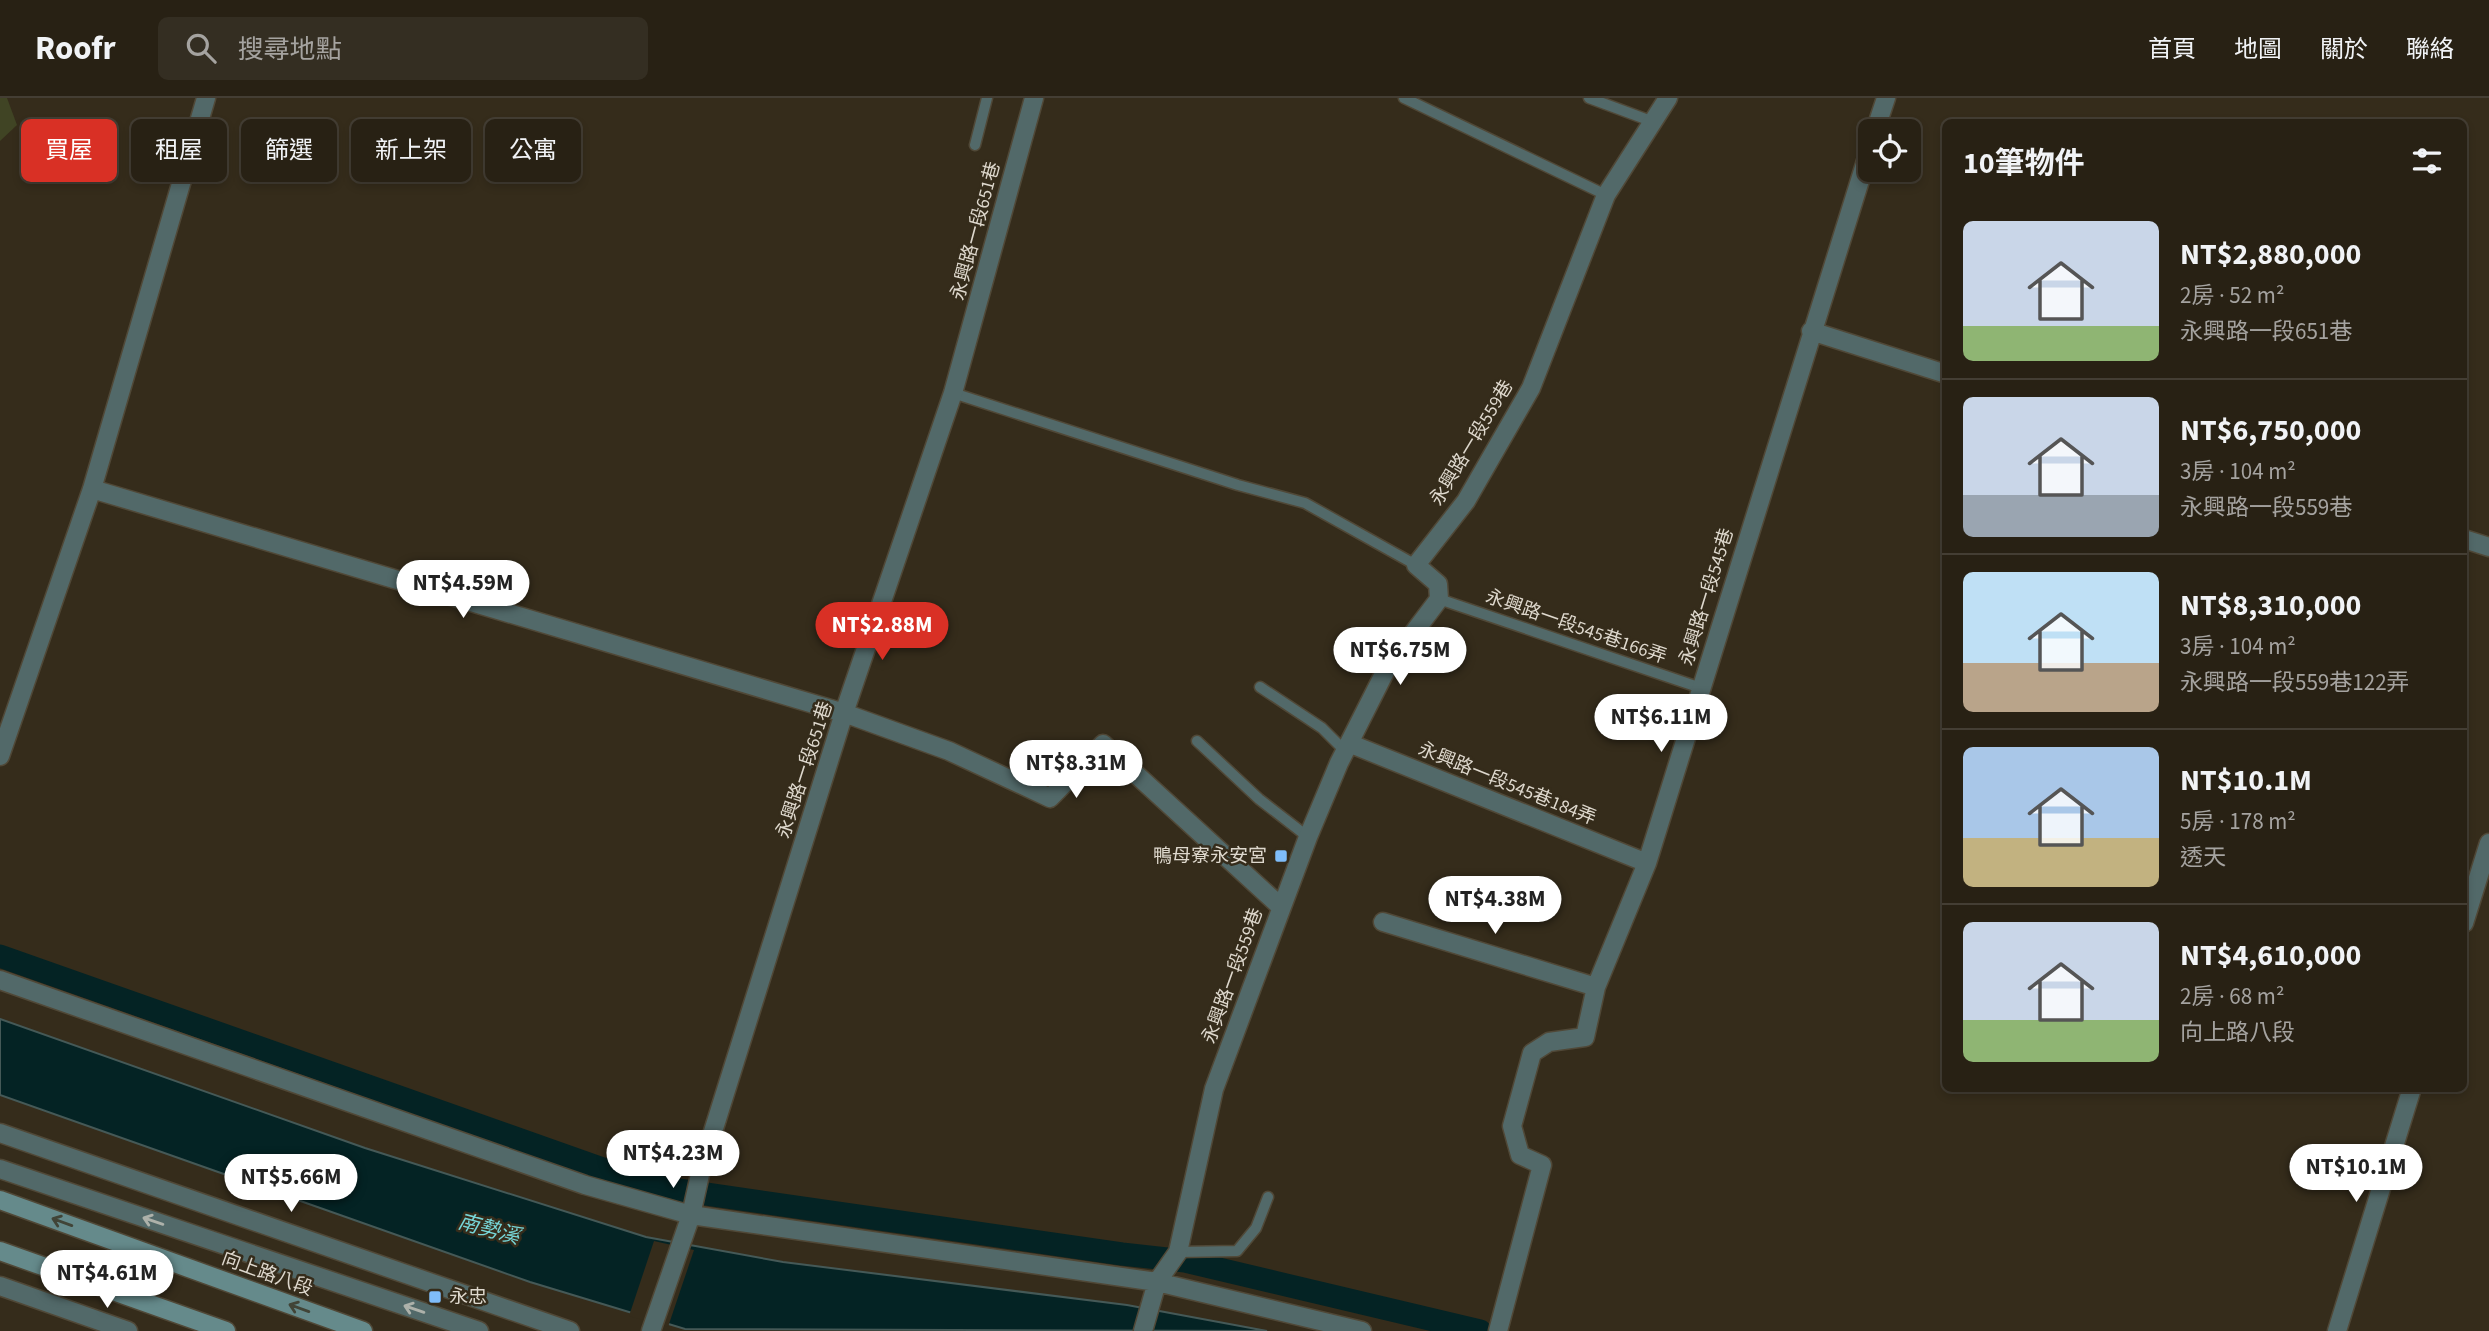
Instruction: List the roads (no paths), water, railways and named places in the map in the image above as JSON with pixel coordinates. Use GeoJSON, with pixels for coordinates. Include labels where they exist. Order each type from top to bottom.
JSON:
{"type":"FeatureCollection","features":[{"type":"Feature","properties":{"kind":"main road","name":"向上路八段"},"geometry":{"type":"LineString","coordinates":[[0,1200],[363,1331]]}},
{"type":"Feature","properties":{"kind":"main road"},"geometry":{"type":"LineString","coordinates":[[0,1251],[226,1331]]}},
{"type":"Feature","properties":{"kind":"street"},"geometry":{"type":"LineString","coordinates":[[0,756],[93,489],[206,98]]}},
{"type":"Feature","properties":{"kind":"street","name":"永興路一段651巷"},"geometry":{"type":"LineString","coordinates":[[651,1331],[691,1215],[702,1170],[844,713],[953,393],[1034,98]]}},
{"type":"Feature","properties":{"kind":"street","name":"永興路一段559巷"},"geometry":{"type":"LineString","coordinates":[[1416,565],[1466,501],[1531,388],[1606,195],[1668,98]]}},
{"type":"Feature","properties":{"kind":"street"},"geometry":{"type":"LineString","coordinates":[[1879,119],[1886,98]]}},
{"type":"Feature","properties":{"kind":"street","name":"永興路一段545巷"},"geometry":{"type":"LineString","coordinates":[[1498,1331],[1542,1165],[1520,1155],[1512,1126],[1532,1053],[1549,1042],[1585,1037],[1595,987],[1647,863],[1859,182]]}},
{"type":"Feature","properties":{"kind":"street"},"geometry":{"type":"LineString","coordinates":[[1811,331],[1942,373]]}},
{"type":"Feature","properties":{"kind":"street"},"geometry":{"type":"LineString","coordinates":[[93,489],[844,713],[949,751],[1050,798],[1103,744],[1280,906]]}},
{"type":"Feature","properties":{"kind":"street"},"geometry":{"type":"LineString","coordinates":[[2467,540],[2489,547]]}},
{"type":"Feature","properties":{"kind":"street"},"geometry":{"type":"LineString","coordinates":[[1416,565],[1438,584],[1439,599]]}},
{"type":"Feature","properties":{"kind":"street","name":"永興路一段559巷"},"geometry":{"type":"LineString","coordinates":[[1143,1331],[1157,1282],[1178,1252],[1214,1089],[1280,906],[1348,748],[1388,668],[1439,599]]}},
{"type":"Feature","properties":{"kind":"street","name":"永興路一段545巷184弄"},"geometry":{"type":"LineString","coordinates":[[1348,748],[1647,863]]}},
{"type":"Feature","properties":{"kind":"street"},"geometry":{"type":"LineString","coordinates":[[2467,913],[2489,843]]}},
{"type":"Feature","properties":{"kind":"street"},"geometry":{"type":"LineString","coordinates":[[1383,922],[1595,987]]}},
{"type":"Feature","properties":{"kind":"street"},"geometry":{"type":"LineString","coordinates":[[0,980],[584,1185],[691,1215],[1157,1282],[1362,1331]]}},
{"type":"Feature","properties":{"kind":"street"},"geometry":{"type":"LineString","coordinates":[[2337,1331],[2411,1092]]}},
{"type":"Feature","properties":{"kind":"street"},"geometry":{"type":"LineString","coordinates":[[0,1133],[570,1331]]}},
{"type":"Feature","properties":{"kind":"street"},"geometry":{"type":"LineString","coordinates":[[0,1169],[479,1331]]}},
{"type":"Feature","properties":{"kind":"street"},"geometry":{"type":"LineString","coordinates":[[0,1286],[128,1331]]}},
{"type":"Feature","properties":{"kind":"lane"},"geometry":{"type":"LineString","coordinates":[[975,145],[987,98]]}},
{"type":"Feature","properties":{"kind":"lane"},"geometry":{"type":"LineString","coordinates":[[1404,98],[1606,195]]}},
{"type":"Feature","properties":{"kind":"lane"},"geometry":{"type":"LineString","coordinates":[[1589,98],[1651,121]]}},
{"type":"Feature","properties":{"kind":"lane"},"geometry":{"type":"LineString","coordinates":[[953,393],[1238,485],[1305,503],[1416,565]]}},
{"type":"Feature","properties":{"kind":"lane","name":"永興路一段545巷166弄"},"geometry":{"type":"LineString","coordinates":[[1439,599],[1701,688]]}},
{"type":"Feature","properties":{"kind":"lane"},"geometry":{"type":"LineString","coordinates":[[1260,687],[1348,748]]}},
{"type":"Feature","properties":{"kind":"lane"},"geometry":{"type":"LineString","coordinates":[[1197,741],[1259,799],[1308,837]]}},
{"type":"Feature","properties":{"kind":"lane"},"geometry":{"type":"LineString","coordinates":[[1178,1252],[1237,1251],[1256,1228],[1268,1197]]}},
{"type":"Feature","properties":{"kind":"water","name":"南勢溪"},"geometry":{"type":"Polygon","coordinates":[[[0,1019],[365,1148],[646,1237],[783,1262],[1127,1305],[1267,1331],[685,1329],[530,1282],[0,1095],[0,1019]]]}},
{"type":"Feature","properties":{"kind":"waterway"},"geometry":{"type":"LineString","coordinates":[[0,956],[651,1186],[1185,1261],[1480,1331]]}},
{"type":"Feature","properties":{"kind":"place","name":"鴨母寮永安宮"},"geometry":{"type":"Point","coordinates":[1281,856]}},
{"type":"Feature","properties":{"kind":"place","name":"永忠"},"geometry":{"type":"Point","coordinates":[435,1297]}}]}
